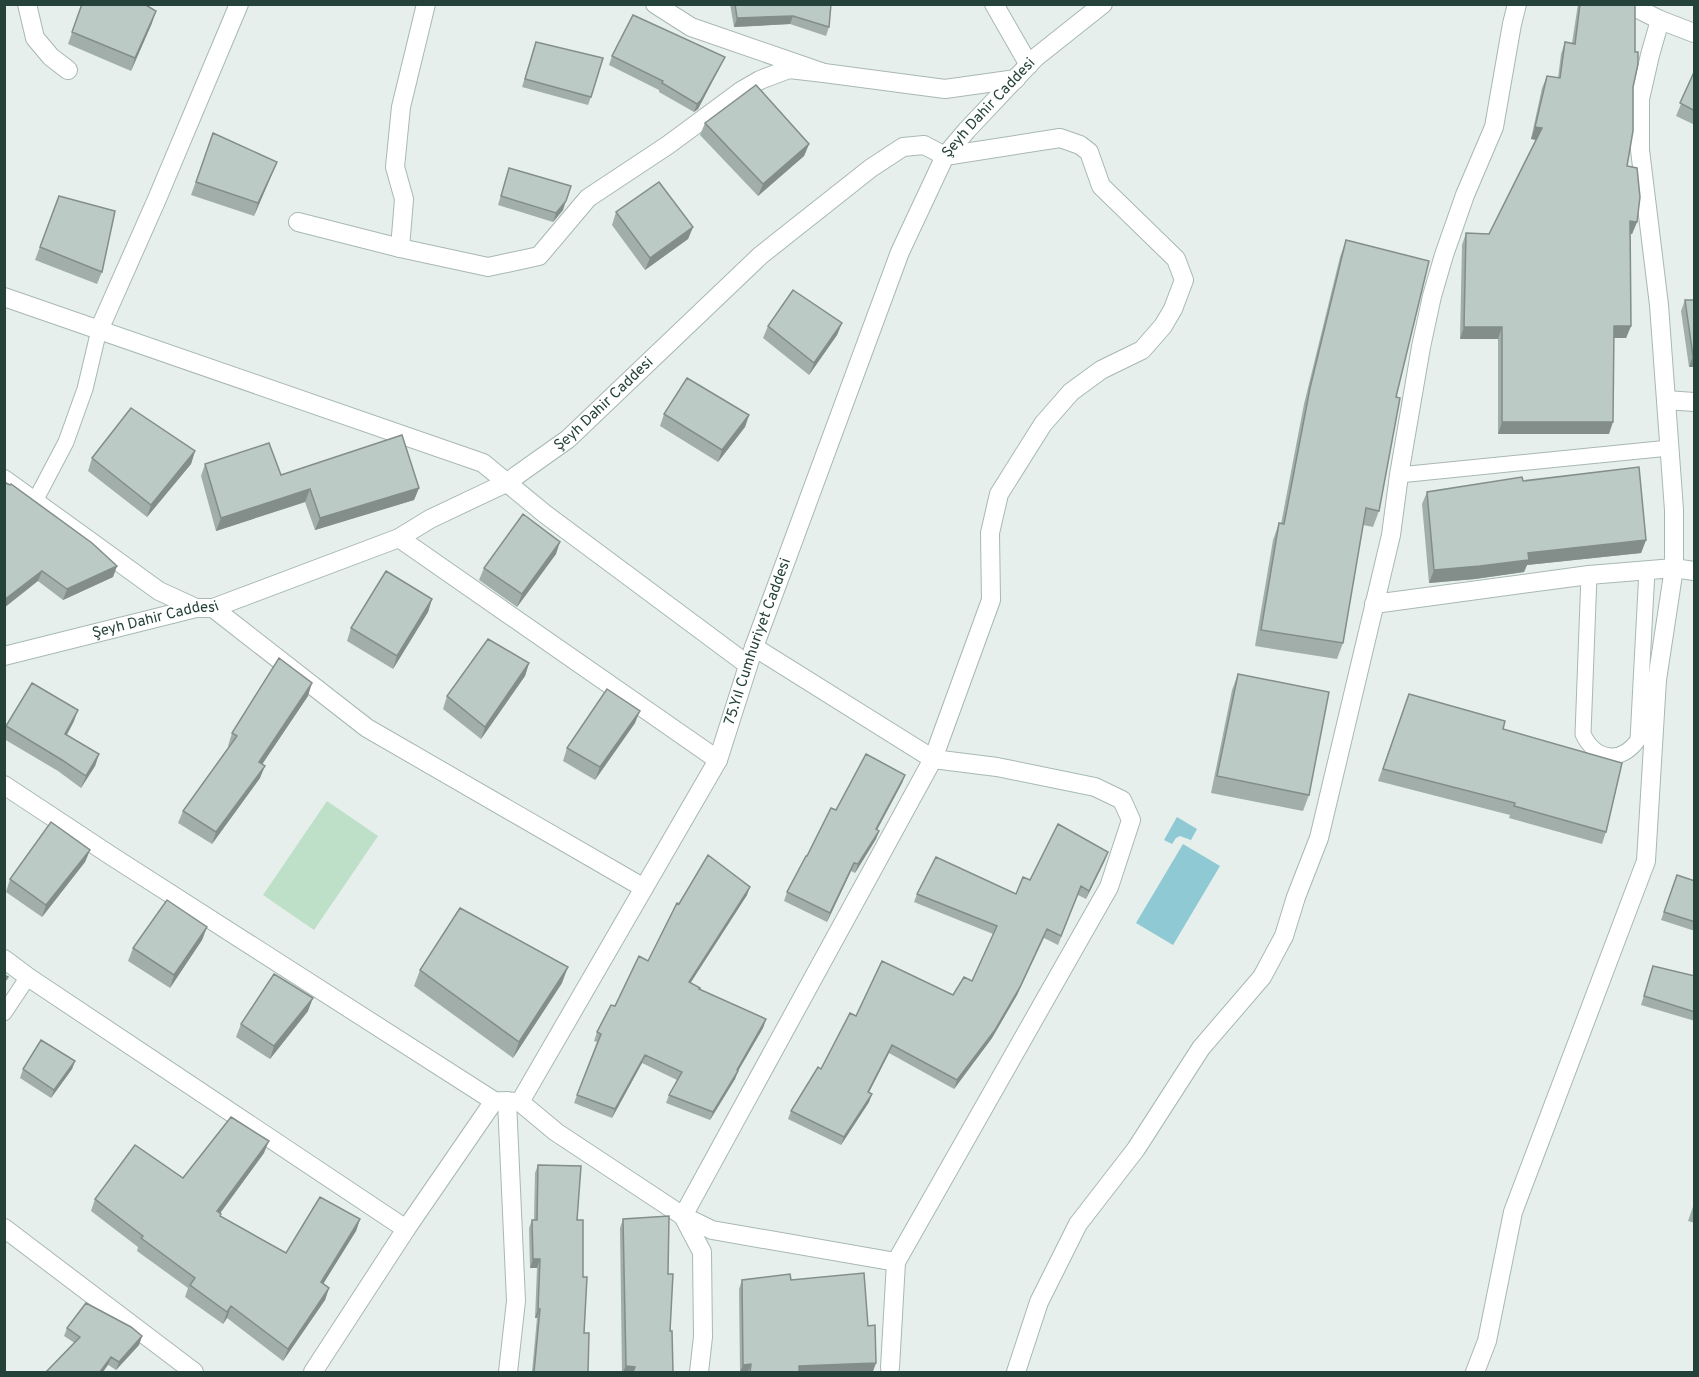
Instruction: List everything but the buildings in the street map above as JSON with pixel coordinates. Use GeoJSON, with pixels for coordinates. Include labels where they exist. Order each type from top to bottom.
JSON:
{"type":"FeatureCollection","features":[{"type":"Feature","properties":{"kind":"street"},"geometry":{"type":"LineString","coordinates":[[27,4],[35,38],[51,57],[68,70]]}},
{"type":"Feature","properties":{"kind":"street"},"geometry":{"type":"LineString","coordinates":[[99,330],[239,4]]}},
{"type":"Feature","properties":{"kind":"street"},"geometry":{"type":"LineString","coordinates":[[400,248],[404,199],[395,167],[401,107],[426,4]]}},
{"type":"Feature","properties":{"kind":"street"},"geometry":{"type":"LineString","coordinates":[[994,4],[1029,65]]}},
{"type":"Feature","properties":{"kind":"street","name":"Şeyh Dahir Caddesi"},"geometry":{"type":"LineString","coordinates":[[4,656],[204,608],[399,538],[430,519],[507,483],[568,439],[761,255],[871,168],[903,147],[924,145],[945,156],[1035,58],[1103,4]]}},
{"type":"Feature","properties":{"kind":"street"},"geometry":{"type":"LineString","coordinates":[[1016,1372],[1039,1302],[1078,1224],[1136,1149],[1201,1048],[1262,977],[1284,936],[1296,897],[1319,838],[1391,535],[1421,347],[1432,296],[1465,195],[1494,127],[1517,4]]}},
{"type":"Feature","properties":{"kind":"street"},"geometry":{"type":"LineString","coordinates":[[1628,4],[1660,20],[1695,33]]}},
{"type":"Feature","properties":{"kind":"street"},"geometry":{"type":"LineString","coordinates":[[655,5],[691,27],[824,72]]}},
{"type":"Feature","properties":{"kind":"street"},"geometry":{"type":"LineString","coordinates":[[1475,1372],[1487,1341],[1514,1212],[1646,861],[1657,680],[1674,568],[1674,510],[1659,305],[1640,150],[1641,99],[1660,20]]}},
{"type":"Feature","properties":{"kind":"street"},"geometry":{"type":"LineString","coordinates":[[298,222],[400,248],[489,267],[539,256],[588,198],[741,91],[760,80],[789,69],[945,89],[1016,79]]}},
{"type":"Feature","properties":{"kind":"street"},"geometry":{"type":"LineString","coordinates":[[683,1216],[933,759],[991,600],[990,533],[999,494],[1043,424],[1071,392],[1101,370],[1142,351],[1163,326],[1173,309],[1184,280],[1176,259],[1101,186],[1089,152],[1080,144],[1060,138],[945,156]]}},
{"type":"Feature","properties":{"kind":"street","name":"75.Yıl Cumhuriyet Caddesi"},"geometry":{"type":"LineString","coordinates":[[313,1372],[406,1229],[507,1101],[644,888],[718,760],[754,647],[900,252],[945,156]]}},
{"type":"Feature","properties":{"kind":"street"},"geometry":{"type":"LineString","coordinates":[[4,297],[483,463],[545,514],[748,665]]}},
{"type":"Feature","properties":{"kind":"street"},"geometry":{"type":"LineString","coordinates":[[1666,400],[1695,402]]}},
{"type":"Feature","properties":{"kind":"street"},"geometry":{"type":"LineString","coordinates":[[4,479],[159,591],[204,608],[367,728],[644,888]]}},
{"type":"Feature","properties":{"kind":"street"},"geometry":{"type":"LineString","coordinates":[[399,538],[718,760]]}},
{"type":"Feature","properties":{"kind":"street"},"geometry":{"type":"LineString","coordinates":[[1374,604],[1589,575],[1674,568],[1695,571]]}},
{"type":"Feature","properties":{"kind":"street"},"geometry":{"type":"LineString","coordinates":[[754,647],[933,759],[997,768],[1095,787],[1122,800],[1131,819],[1109,887],[896,1262],[890,1368]]}},
{"type":"Feature","properties":{"kind":"street"},"geometry":{"type":"LineString","coordinates":[[4,785],[123,863],[556,1132],[683,1216],[712,1230],[896,1262]]}},
{"type":"Feature","properties":{"kind":"street"},"geometry":{"type":"LineString","coordinates":[[4,959],[27,977],[406,1229]]}},
{"type":"Feature","properties":{"kind":"street"},"geometry":{"type":"LineString","coordinates":[[507,1101],[516,1301],[508,1372]]}},
{"type":"Feature","properties":{"kind":"street"},"geometry":{"type":"LineString","coordinates":[[683,1216],[702,1252],[703,1337],[699,1372]]}},
{"type":"Feature","properties":{"kind":"street"},"geometry":{"type":"LineString","coordinates":[[4,1228],[194,1372]]}},
{"type":"Feature","properties":{"kind":"lane"},"geometry":{"type":"LineString","coordinates":[[35,501],[66,442],[85,389],[99,330]]}},
{"type":"Feature","properties":{"kind":"lane"},"geometry":{"type":"LineString","coordinates":[[1399,476],[1669,448]]}},
{"type":"Feature","properties":{"kind":"lane"},"geometry":{"type":"LineString","coordinates":[[1589,575],[1583,734],[1593,749],[1610,756],[1626,752],[1638,740],[1647,570]]}},
{"type":"Feature","properties":{"kind":"lane"},"geometry":{"type":"LineString","coordinates":[[4,1013],[27,977]]}},
{"type":"Feature","properties":{"kind":"green space"},"geometry":{"type":"Polygon","coordinates":[[[327,801],[378,836],[314,930],[263,895],[327,801]]]}},
{"type":"Feature","properties":{"kind":"water"},"geometry":{"type":"Polygon","coordinates":[[[1177,817],[1197,829],[1191,840],[1180,836],[1172,844],[1164,840],[1177,817]]]}},
{"type":"Feature","properties":{"kind":"water"},"geometry":{"type":"Polygon","coordinates":[[[1183,844],[1220,866],[1173,945],[1136,923],[1183,844]]]}}]}
